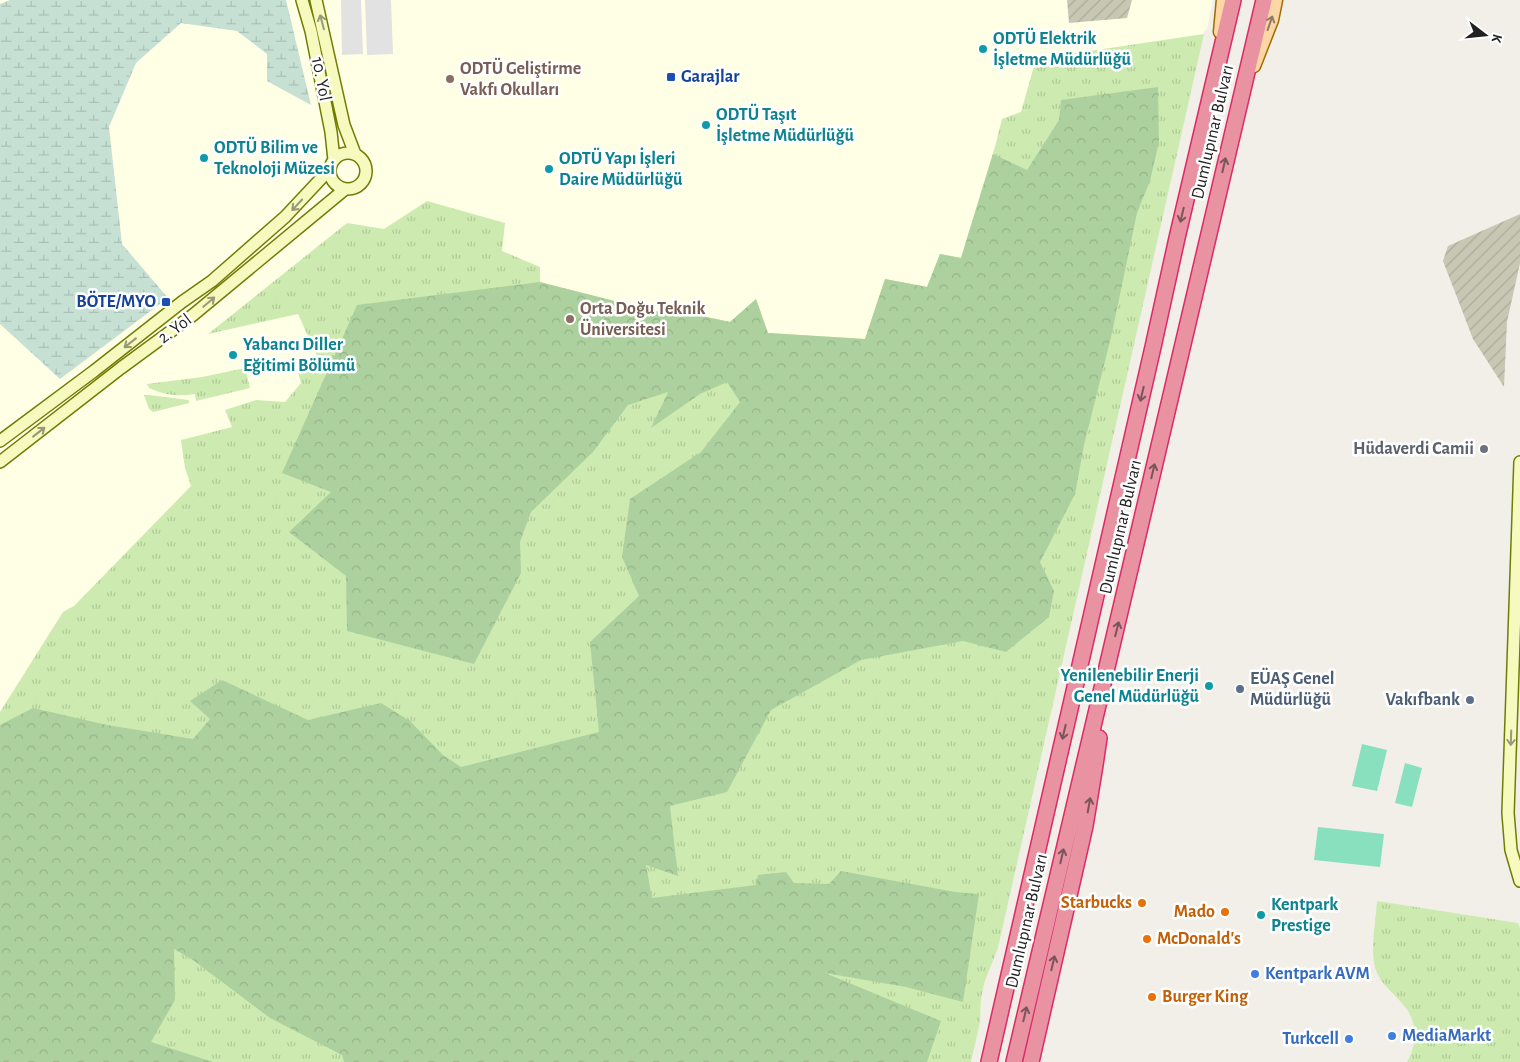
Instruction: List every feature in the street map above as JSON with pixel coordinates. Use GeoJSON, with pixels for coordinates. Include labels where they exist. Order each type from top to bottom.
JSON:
{"type":"FeatureCollection","features":[{"type":"Feature","properties":{"kind":"highway","name":"Dumlupınar Bulvarı"},"geometry":{"type":"LineString","coordinates":[[989,1062],[1233,0]]}},
{"type":"Feature","properties":{"kind":"highway","name":"Dumlupınar Bulvarı"},"geometry":{"type":"LineString","coordinates":[[1014,1062],[1264,0]]}},
{"type":"Feature","properties":{"kind":"highway"},"geometry":{"type":"LineString","coordinates":[[1031,1062],[1085,826],[1096,766],[1105,676]]}},
{"type":"Feature","properties":{"kind":"main road"},"geometry":{"type":"LineString","coordinates":[[1217,66],[1223,0]]}},
{"type":"Feature","properties":{"kind":"main road"},"geometry":{"type":"LineString","coordinates":[[1240,101],[1272,20],[1276,0]]}},
{"type":"Feature","properties":{"kind":"street","name":"10. Yol"},"geometry":{"type":"LineString","coordinates":[[302,0],[313,39],[331,132],[332,165]]}},
{"type":"Feature","properties":{"kind":"street","name":"10. Yol"},"geometry":{"type":"LineString","coordinates":[[316,0],[344,125],[355,154]]}},
{"type":"Feature","properties":{"kind":"street"},"geometry":{"type":"LineString","coordinates":[[344,190],[335,184],[330,175],[332,165],[344,154],[355,154]]}},
{"type":"Feature","properties":{"kind":"street","name":"2. Yol"},"geometry":{"type":"LineString","coordinates":[[0,462],[121,368],[177,328],[344,190],[355,189],[364,182],[366,166],[360,157],[355,154]]}},
{"type":"Feature","properties":{"kind":"street","name":"2. Yol"},"geometry":{"type":"LineString","coordinates":[[0,441],[212,281],[286,217],[332,165]]}},
{"type":"Feature","properties":{"kind":"street"},"geometry":{"type":"LineString","coordinates":[[1520,462],[1508,813],[1511,850],[1520,881]]}},
{"type":"Feature","properties":{"kind":"shaded area","name":"Orta Doğu Teknik Üniversitesi"},"geometry":{"type":"Polygon","coordinates":[[[0,0],[1213,0],[1207,29],[1204,32],[998,948],[985,981],[981,998],[980,1023],[971,1062],[0,1062],[0,0]]]}},
{"type":"Feature","properties":{"kind":"shaded area"},"geometry":{"type":"Polygon","coordinates":[[[341,0],[361,0],[363,54],[342,55],[341,0]]]}},
{"type":"Feature","properties":{"kind":"shaded area"},"geometry":{"type":"Polygon","coordinates":[[[365,0],[391,0],[393,54],[367,55],[365,0]]]}},
{"type":"Feature","properties":{"kind":"shaded area"},"geometry":{"type":"Polygon","coordinates":[[[1067,0],[1132,0],[1127,18],[1069,23],[1067,0]]]}},
{"type":"Feature","properties":{"kind":"shaded area"},"geometry":{"type":"Polygon","coordinates":[[[1520,214],[1520,263],[1507,322],[1504,387],[1473,339],[1443,261],[1448,246],[1520,214]]]}},
{"type":"Feature","properties":{"kind":"green space"},"geometry":{"type":"Polygon","coordinates":[[[10,0],[286,0],[311,105],[267,81],[267,54],[237,31],[181,23],[136,63],[109,127],[122,244],[168,298],[60,379],[0,324],[0,4],[10,0]]]}},
{"type":"Feature","properties":{"kind":"green space","name":"Orta Doğu Teknik Üniversitesi"},"geometry":{"type":"Polygon","coordinates":[[[1204,34],[998,948],[985,981],[981,998],[980,1023],[971,1062],[0,1062],[0,712],[63,612],[74,606],[191,486],[185,468],[181,440],[232,427],[225,410],[256,400],[285,402],[301,383],[297,369],[321,365],[298,314],[208,334],[347,223],[384,229],[427,201],[505,223],[502,251],[540,267],[540,283],[654,311],[683,312],[730,322],[756,299],[768,333],[865,339],[885,279],[927,287],[940,254],[961,258],[1002,119],[1021,112],[1036,59],[1204,34]]]}},
{"type":"Feature","properties":{"kind":"green space"},"geometry":{"type":"Polygon","coordinates":[[[1158,87],[1159,142],[1150,181],[1137,213],[1112,333],[1084,445],[1075,494],[1040,562],[1054,591],[1049,617],[1006,652],[963,641],[861,660],[771,710],[727,792],[670,806],[678,876],[646,865],[652,898],[756,885],[758,875],[786,872],[794,883],[829,884],[841,871],[955,892],[979,894],[963,1002],[906,987],[825,973],[941,1021],[927,1062],[344,1062],[342,1055],[270,1018],[193,960],[174,949],[175,1000],[151,1042],[213,1062],[0,1062],[0,725],[33,708],[107,725],[193,739],[210,719],[190,701],[222,680],[308,720],[381,703],[410,721],[443,755],[461,767],[599,732],[590,642],[639,596],[622,557],[630,499],[701,452],[740,402],[727,382],[700,394],[651,428],[668,392],[628,405],[593,452],[531,512],[520,542],[521,573],[474,664],[347,631],[346,576],[289,532],[331,492],[282,473],[357,305],[540,282],[654,311],[683,312],[730,322],[756,299],[768,333],[865,339],[885,279],[927,287],[940,254],[961,258],[993,154],[1027,170],[1059,120],[1061,100],[1158,87]]]}},
{"type":"Feature","properties":{"kind":"green space"},"geometry":{"type":"Polygon","coordinates":[[[245,368],[250,388],[196,401],[195,394],[166,394],[149,388],[147,384],[202,377],[245,368]]]}},
{"type":"Feature","properties":{"kind":"green space"},"geometry":{"type":"Polygon","coordinates":[[[144,395],[189,400],[189,403],[153,412],[149,409],[144,395]]]}},
{"type":"Feature","properties":{"kind":"green space"},"geometry":{"type":"Polygon","coordinates":[[[1362,744],[1387,750],[1377,791],[1352,786],[1362,744]]]}},
{"type":"Feature","properties":{"kind":"green space"},"geometry":{"type":"Polygon","coordinates":[[[1405,763],[1422,768],[1412,807],[1395,803],[1405,763]]]}},
{"type":"Feature","properties":{"kind":"green space"},"geometry":{"type":"Polygon","coordinates":[[[1318,827],[1384,834],[1380,867],[1314,860],[1318,827]]]}},
{"type":"Feature","properties":{"kind":"green space"},"geometry":{"type":"Polygon","coordinates":[[[1377,901],[1518,923],[1520,928],[1520,1062],[1407,1062],[1413,1048],[1415,1034],[1412,1020],[1405,1007],[1380,979],[1375,967],[1373,943],[1377,901]]]}},
{"type":"Feature","properties":{"kind":"place","name":"ODTÜ Elektrik İşletme Müdürlüğü"},"geometry":{"type":"Point","coordinates":[983,49]}},
{"type":"Feature","properties":{"kind":"place","name":"Garajlar"},"geometry":{"type":"Point","coordinates":[671,77]}},
{"type":"Feature","properties":{"kind":"place","name":"ODTÜ Geliştirme Vakfı Okulları"},"geometry":{"type":"Point","coordinates":[450,79]}},
{"type":"Feature","properties":{"kind":"place","name":"ODTÜ Taşıt İşletme Müdürlüğü"},"geometry":{"type":"Point","coordinates":[706,125]}},
{"type":"Feature","properties":{"kind":"place","name":"ODTÜ Bilim ve Teknoloji Müzesi"},"geometry":{"type":"Point","coordinates":[204,158]}},
{"type":"Feature","properties":{"kind":"place","name":"ODTÜ Yapı İşleri Daire Müdürlüğü"},"geometry":{"type":"Point","coordinates":[549,169]}},
{"type":"Feature","properties":{"kind":"place","name":"BÖTE/MYO"},"geometry":{"type":"Point","coordinates":[166,302]}},
{"type":"Feature","properties":{"kind":"place","name":"Orta Doğu Teknik Üniversitesi"},"geometry":{"type":"Point","coordinates":[570,319]}},
{"type":"Feature","properties":{"kind":"place","name":"Yabancı Diller Eğitimi Bölümü"},"geometry":{"type":"Point","coordinates":[233,355]}},
{"type":"Feature","properties":{"kind":"place","name":"Hüdaverdi Camii"},"geometry":{"type":"Point","coordinates":[1484,449]}},
{"type":"Feature","properties":{"kind":"place","name":"Yenilenebilir Enerji Genel Müdürlüğü"},"geometry":{"type":"Point","coordinates":[1209,686]}},
{"type":"Feature","properties":{"kind":"place","name":"EÜAŞ Genel Müdürlüğü"},"geometry":{"type":"Point","coordinates":[1240,689]}},
{"type":"Feature","properties":{"kind":"place","name":"Vakıfbank"},"geometry":{"type":"Point","coordinates":[1470,700]}},
{"type":"Feature","properties":{"kind":"place","name":"Starbucks"},"geometry":{"type":"Point","coordinates":[1142,903]}},
{"type":"Feature","properties":{"kind":"place","name":"Mado"},"geometry":{"type":"Point","coordinates":[1225,912]}},
{"type":"Feature","properties":{"kind":"place","name":"Kentpark Prestige"},"geometry":{"type":"Point","coordinates":[1261,915]}},
{"type":"Feature","properties":{"kind":"place","name":"McDonald's"},"geometry":{"type":"Point","coordinates":[1147,939]}},
{"type":"Feature","properties":{"kind":"place","name":"Kentpark AVM"},"geometry":{"type":"Point","coordinates":[1255,974]}},
{"type":"Feature","properties":{"kind":"place","name":"Burger King"},"geometry":{"type":"Point","coordinates":[1152,997]}},
{"type":"Feature","properties":{"kind":"place","name":"MediaMarkt"},"geometry":{"type":"Point","coordinates":[1392,1036]}},
{"type":"Feature","properties":{"kind":"place","name":"Turkcell"},"geometry":{"type":"Point","coordinates":[1349,1039]}}]}
